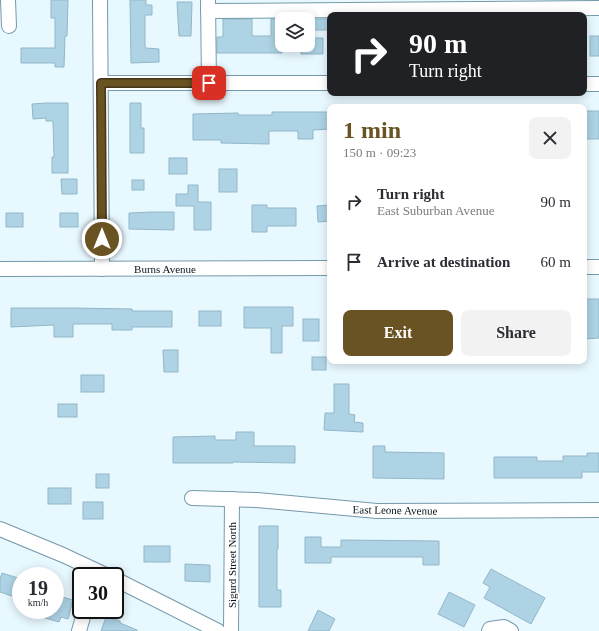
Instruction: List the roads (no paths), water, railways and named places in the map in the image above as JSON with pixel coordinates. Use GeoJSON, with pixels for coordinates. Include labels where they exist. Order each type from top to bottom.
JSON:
{"type":"FeatureCollection","features":[{"type":"Feature","properties":{"kind":"street"},"geometry":{"type":"LineString","coordinates":[[8,0],[9,26]]}},
{"type":"Feature","properties":{"kind":"street"},"geometry":{"type":"LineString","coordinates":[[100,0],[102,269]]}},
{"type":"Feature","properties":{"kind":"street"},"geometry":{"type":"LineString","coordinates":[[209,83],[208,6],[599,8]]}},
{"type":"Feature","properties":{"kind":"street"},"geometry":{"type":"LineString","coordinates":[[101,83],[327,83]]}},
{"type":"Feature","properties":{"kind":"street"},"geometry":{"type":"LineString","coordinates":[[587,84],[599,84]]}},
{"type":"Feature","properties":{"kind":"street"},"geometry":{"type":"LineString","coordinates":[[587,267],[599,267]]}},
{"type":"Feature","properties":{"kind":"street","name":"Burns Avenue"},"geometry":{"type":"LineString","coordinates":[[0,269],[327,268]]}},
{"type":"Feature","properties":{"kind":"street","name":"East Leone Avenue"},"geometry":{"type":"LineString","coordinates":[[192,498],[257,500],[377,511],[599,510]]}},
{"type":"Feature","properties":{"kind":"street","name":"Sigurd Street North"},"geometry":{"type":"LineString","coordinates":[[231,631],[232,499]]}},
{"type":"Feature","properties":{"kind":"street"},"geometry":{"type":"LineString","coordinates":[[0,529],[63,555],[87,567]]}},
{"type":"Feature","properties":{"kind":"street"},"geometry":{"type":"LineString","coordinates":[[124,584],[218,631]]}},
{"type":"Feature","properties":{"kind":"street"},"geometry":{"type":"LineString","coordinates":[[79,631],[82,619]]}},
{"type":"Feature","properties":{"kind":"street"},"geometry":{"type":"LineString","coordinates":[[489,631],[490,629],[504,627],[511,631]]}}]}
